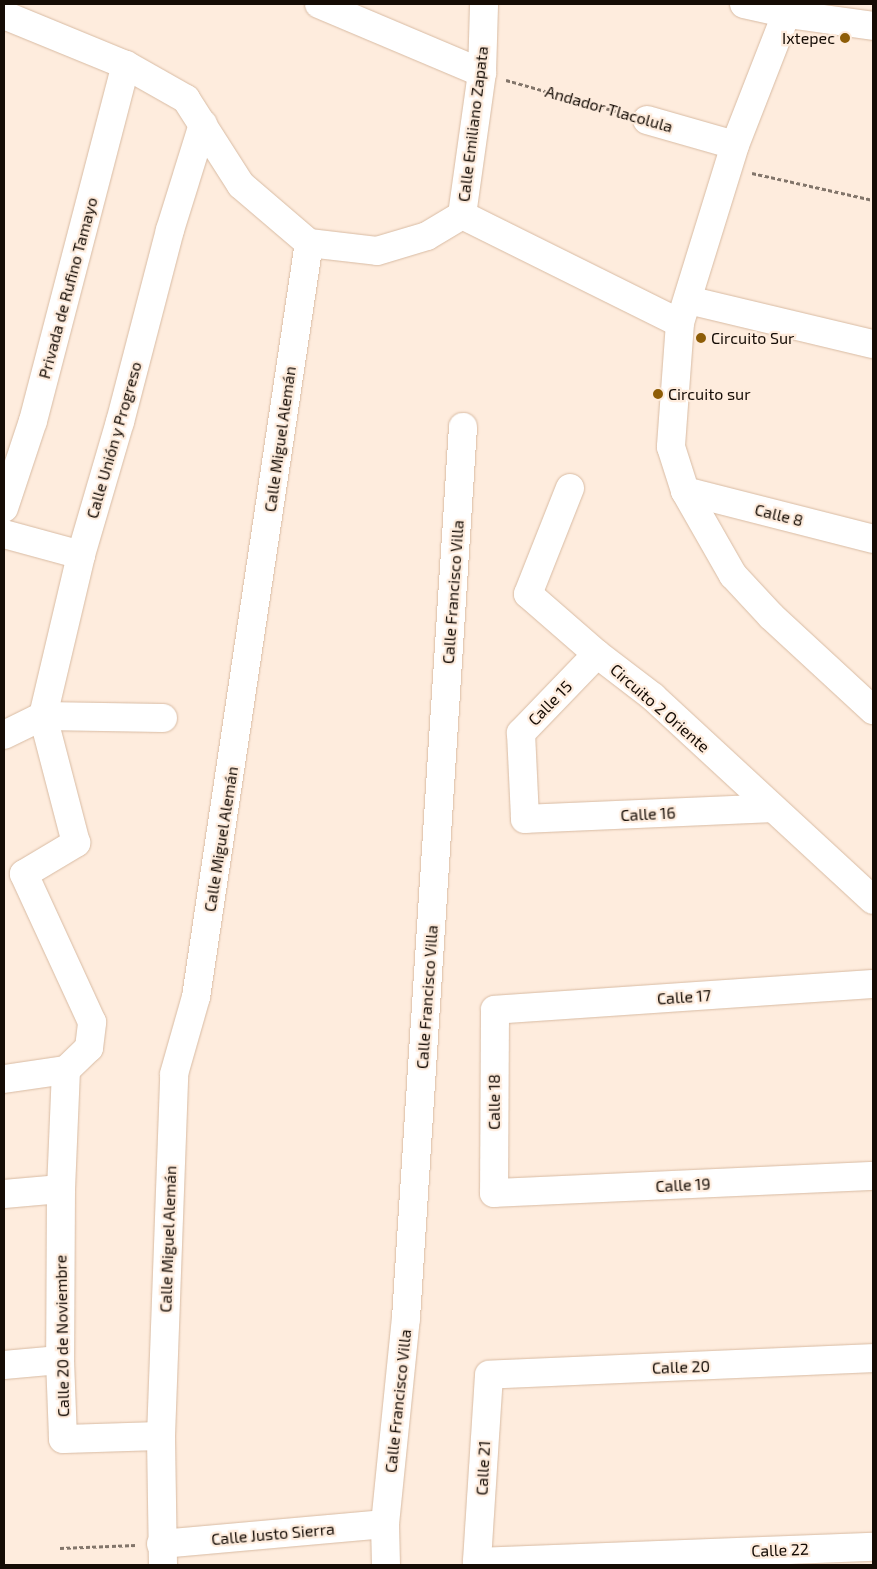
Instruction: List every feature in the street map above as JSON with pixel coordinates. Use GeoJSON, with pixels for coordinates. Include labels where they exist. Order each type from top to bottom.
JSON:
{"type":"FeatureCollection","features":[{"type":"Feature","properties":{"kind":"street"},"geometry":{"type":"LineString","coordinates":[[319,4],[482,73]]}},
{"type":"Feature","properties":{"kind":"street","name":"Calle Emiliano Zapata"},"geometry":{"type":"LineString","coordinates":[[462,215],[482,73],[484,4]]}},
{"type":"Feature","properties":{"kind":"street"},"geometry":{"type":"LineString","coordinates":[[744,4],[789,9],[873,26]]}},
{"type":"Feature","properties":{"kind":"street"},"geometry":{"type":"LineString","coordinates":[[789,9],[731,157],[684,311],[671,447],[685,491],[733,575],[771,616],[873,710]]}},
{"type":"Feature","properties":{"kind":"street"},"geometry":{"type":"LineString","coordinates":[[4,15],[126,66],[186,99],[241,185],[309,243],[377,251],[427,236],[462,215],[684,311],[873,344]]}},
{"type":"Feature","properties":{"kind":"street","name":"Privada de Rufino Tamayo"},"geometry":{"type":"LineString","coordinates":[[4,508],[33,420],[126,66]]}},
{"type":"Feature","properties":{"kind":"street","name":"Andador Tlacolula"},"geometry":{"type":"LineString","coordinates":[[648,120],[731,157]]}},
{"type":"Feature","properties":{"kind":"street","name":"Calle Unión y Progreso"},"geometry":{"type":"LineString","coordinates":[[43,716],[81,555],[122,412],[170,230],[203,124]]}},
{"type":"Feature","properties":{"kind":"street","name":"Calle Miguel Alemán"},"geometry":{"type":"LineString","coordinates":[[161,1436],[174,1074],[196,998],[309,243]]}},
{"type":"Feature","properties":{"kind":"street","name":"Calle Francisco Villa"},"geometry":{"type":"LineString","coordinates":[[386,1565],[385,1524],[406,1318],[463,427]]}},
{"type":"Feature","properties":{"kind":"street","name":"Circuito 2 Oriente"},"geometry":{"type":"LineString","coordinates":[[570,488],[528,594],[597,654],[652,697],[873,900]]}},
{"type":"Feature","properties":{"kind":"street","name":"Calle 8"},"geometry":{"type":"LineString","coordinates":[[685,491],[873,539]]}},
{"type":"Feature","properties":{"kind":"street"},"geometry":{"type":"LineString","coordinates":[[4,534],[81,555]]}},
{"type":"Feature","properties":{"kind":"street","name":"Calle 15"},"geometry":{"type":"LineString","coordinates":[[525,819],[521,732],[597,654]]}},
{"type":"Feature","properties":{"kind":"street"},"geometry":{"type":"LineString","coordinates":[[4,735],[43,716],[163,718]]}},
{"type":"Feature","properties":{"kind":"street"},"geometry":{"type":"LineString","coordinates":[[4,1080],[66,1070],[89,1048],[92,1022],[24,874],[76,844],[43,716]]}},
{"type":"Feature","properties":{"kind":"street","name":"Calle 16"},"geometry":{"type":"LineString","coordinates":[[525,819],[772,808]]}},
{"type":"Feature","properties":{"kind":"street","name":"Calle 17"},"geometry":{"type":"LineString","coordinates":[[495,1010],[873,984]]}},
{"type":"Feature","properties":{"kind":"street","name":"Calle 18"},"geometry":{"type":"LineString","coordinates":[[494,1193],[495,1010]]}},
{"type":"Feature","properties":{"kind":"street","name":"Calle 20 de Noviembre"},"geometry":{"type":"LineString","coordinates":[[66,1070],[61,1189],[60,1360],[63,1439],[161,1436]]}},
{"type":"Feature","properties":{"kind":"street","name":"Calle 19"},"geometry":{"type":"LineString","coordinates":[[494,1193],[873,1176]]}},
{"type":"Feature","properties":{"kind":"street"},"geometry":{"type":"LineString","coordinates":[[4,1194],[61,1189]]}},
{"type":"Feature","properties":{"kind":"street","name":"Calle 20"},"geometry":{"type":"LineString","coordinates":[[488,1375],[873,1358]]}},
{"type":"Feature","properties":{"kind":"street"},"geometry":{"type":"LineString","coordinates":[[4,1365],[60,1360]]}},
{"type":"Feature","properties":{"kind":"street","name":"Calle 21"},"geometry":{"type":"LineString","coordinates":[[478,1562],[488,1375]]}},
{"type":"Feature","properties":{"kind":"street"},"geometry":{"type":"LineString","coordinates":[[161,1436],[162,1555]]}},
{"type":"Feature","properties":{"kind":"street","name":"Calle Justo Sierra"},"geometry":{"type":"LineString","coordinates":[[162,1555],[385,1524]]}},
{"type":"Feature","properties":{"kind":"street","name":"Calle 22"},"geometry":{"type":"LineString","coordinates":[[478,1562],[800,1557],[873,1547]]}},
{"type":"Feature","properties":{"kind":"path","name":"Andador Tlacolula"},"geometry":{"type":"LineString","coordinates":[[482,73],[648,120]]}},
{"type":"Feature","properties":{"kind":"path"},"geometry":{"type":"LineString","coordinates":[[731,157],[873,200]]}},
{"type":"Feature","properties":{"kind":"path"},"geometry":{"type":"LineString","coordinates":[[60,1548],[162,1555]]}},
{"type":"Feature","properties":{"kind":"place","name":"Ixtepec"},"geometry":{"type":"Point","coordinates":[845,38]}},
{"type":"Feature","properties":{"kind":"place","name":"Circuito Sur"},"geometry":{"type":"Point","coordinates":[701,338]}},
{"type":"Feature","properties":{"kind":"place","name":"Circuito sur"},"geometry":{"type":"Point","coordinates":[658,394]}}]}
